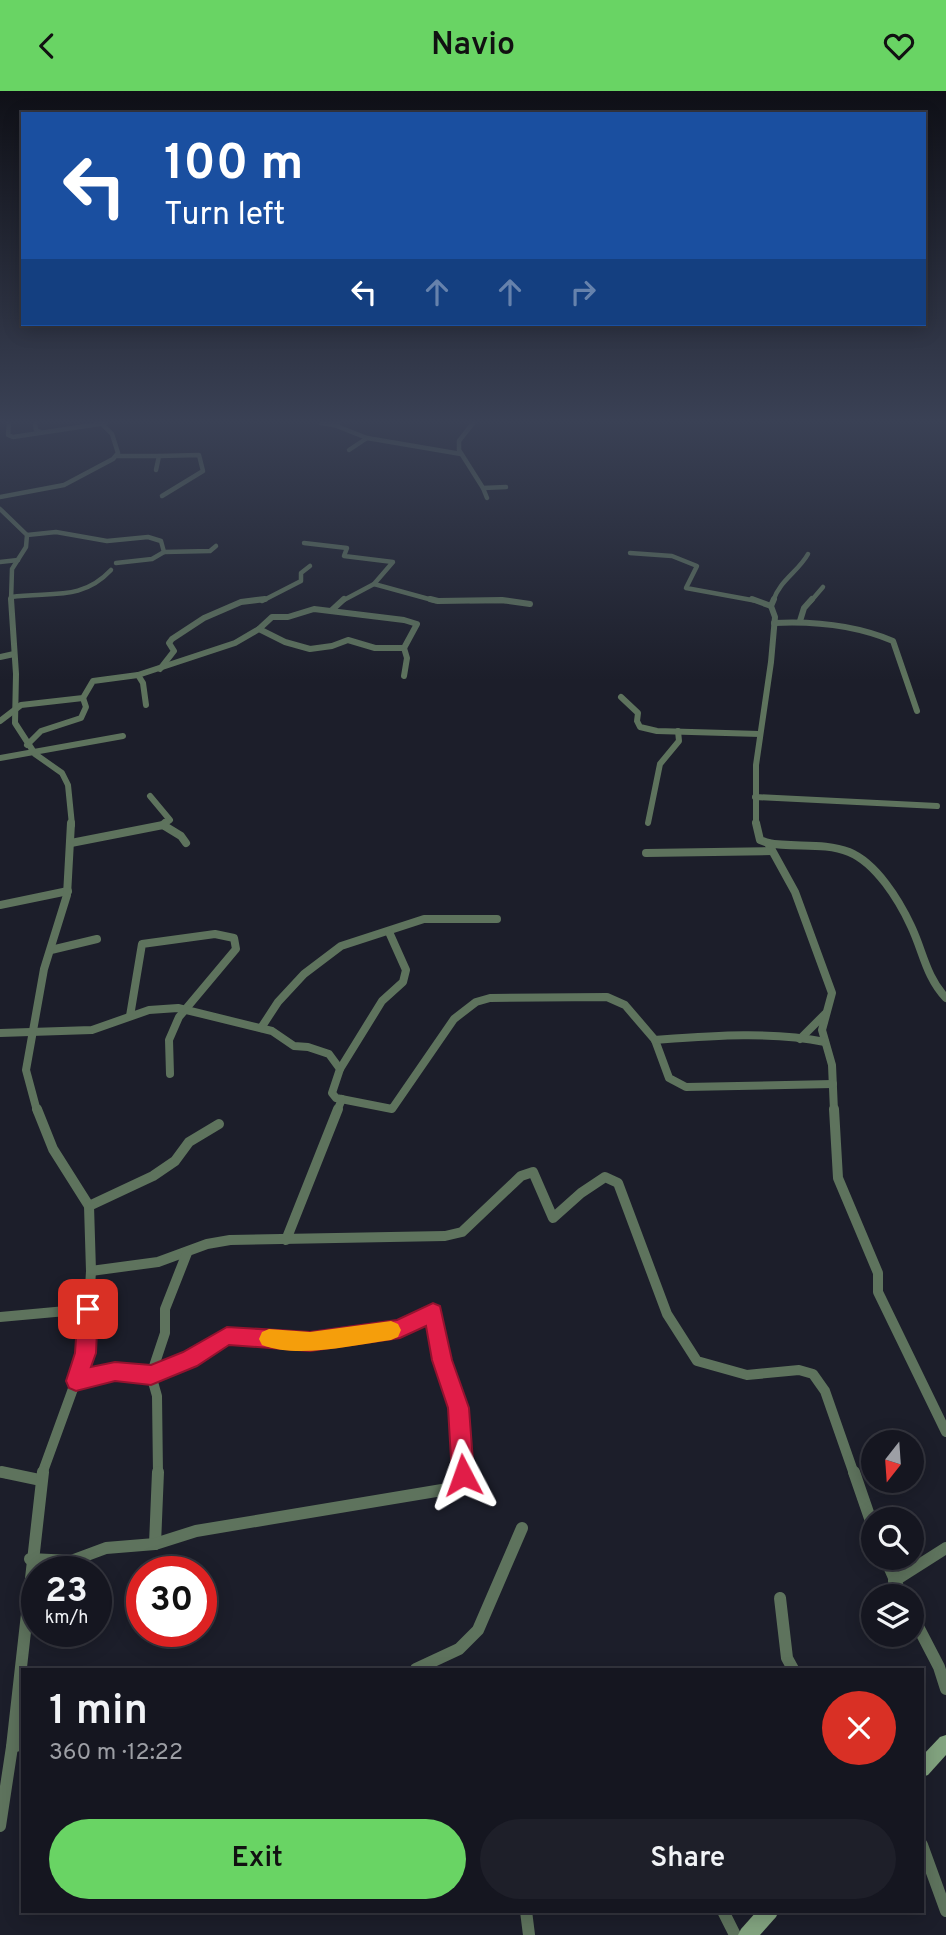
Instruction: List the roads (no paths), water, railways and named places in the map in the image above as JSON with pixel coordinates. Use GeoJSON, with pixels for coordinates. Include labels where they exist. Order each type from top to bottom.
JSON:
{"type":"FeatureCollection","features":[{"type":"Feature","properties":{"kind":"street"},"geometry":{"type":"LineString","coordinates":[[0,509],[27,535],[56,532],[107,541],[148,537],[161,541],[164,552]]}},
{"type":"Feature","properties":{"kind":"street"},"geometry":{"type":"LineString","coordinates":[[27,535],[26,547],[12,569],[15,723],[29,748],[62,773],[68,785],[71,843],[68,891],[44,969],[26,1070],[40,1120],[53,1149],[89,1206],[91,1271],[86,1353],[40,1480],[30,1556]]}},
{"type":"Feature","properties":{"kind":"street"},"geometry":{"type":"LineString","coordinates":[[303,543],[346,548],[344,556],[393,562],[374,584],[346,597],[332,610]]}},
{"type":"Feature","properties":{"kind":"street"},"geometry":{"type":"LineString","coordinates":[[116,562],[152,559],[164,552],[210,551],[216,546]]}},
{"type":"Feature","properties":{"kind":"street"},"geometry":{"type":"LineString","coordinates":[[630,553],[681,559],[697,566],[686,587],[750,598],[771,606]]}},
{"type":"Feature","properties":{"kind":"street"},"geometry":{"type":"LineString","coordinates":[[808,554],[802,565],[778,586],[771,606],[774,623],[755,797],[757,834],[760,840],[770,847],[795,892],[832,993],[822,1030],[832,1065],[834,1134],[842,1192],[878,1273],[878,1292],[946,1432]]}},
{"type":"Feature","properties":{"kind":"street"},"geometry":{"type":"LineString","coordinates":[[0,562],[18,560]]}},
{"type":"Feature","properties":{"kind":"street"},"geometry":{"type":"LineString","coordinates":[[158,671],[173,655],[174,651],[169,643],[172,639],[204,618],[241,602],[261,601],[301,581],[301,573],[310,566]]}},
{"type":"Feature","properties":{"kind":"street"},"geometry":{"type":"LineString","coordinates":[[11,597],[34,593],[74,595],[92,589],[111,570]]}},
{"type":"Feature","properties":{"kind":"street"},"geometry":{"type":"LineString","coordinates":[[374,584],[438,601],[502,600],[530,604]]}},
{"type":"Feature","properties":{"kind":"street"},"geometry":{"type":"LineString","coordinates":[[800,621],[804,608],[823,587]]}},
{"type":"Feature","properties":{"kind":"street"},"geometry":{"type":"LineString","coordinates":[[29,748],[41,731],[81,718],[86,707],[83,698],[93,681],[158,671],[234,643],[259,629],[272,617],[288,617],[314,609],[417,624],[404,648],[407,658],[404,676]]}},
{"type":"Feature","properties":{"kind":"street"},"geometry":{"type":"LineString","coordinates":[[774,623],[800,621],[880,635],[893,641],[917,711]]}},
{"type":"Feature","properties":{"kind":"street"},"geometry":{"type":"LineString","coordinates":[[259,629],[285,642],[310,649],[332,646],[348,640],[375,648],[404,648]]}},
{"type":"Feature","properties":{"kind":"street"},"geometry":{"type":"LineString","coordinates":[[0,657],[14,654]]}},
{"type":"Feature","properties":{"kind":"street"},"geometry":{"type":"LineString","coordinates":[[138,675],[145,691],[146,705]]}},
{"type":"Feature","properties":{"kind":"street"},"geometry":{"type":"LineString","coordinates":[[621,697],[638,713],[637,721],[640,727],[657,731],[760,734]]}},
{"type":"Feature","properties":{"kind":"street"},"geometry":{"type":"LineString","coordinates":[[0,721],[20,705],[83,698]]}},
{"type":"Feature","properties":{"kind":"street"},"geometry":{"type":"LineString","coordinates":[[648,823],[660,764],[679,741],[678,731]]}},
{"type":"Feature","properties":{"kind":"street"},"geometry":{"type":"LineString","coordinates":[[0,758],[29,748],[123,736]]}},
{"type":"Feature","properties":{"kind":"street"},"geometry":{"type":"LineString","coordinates":[[71,843],[163,825],[170,820],[150,796]]}},
{"type":"Feature","properties":{"kind":"street"},"geometry":{"type":"LineString","coordinates":[[755,797],[937,806]]}},
{"type":"Feature","properties":{"kind":"street"},"geometry":{"type":"LineString","coordinates":[[163,825],[181,836],[186,843]]}},
{"type":"Feature","properties":{"kind":"street"},"geometry":{"type":"LineString","coordinates":[[646,853],[770,847],[836,848],[850,852],[868,863],[910,925],[929,978],[946,998]]}},
{"type":"Feature","properties":{"kind":"street"},"geometry":{"type":"LineString","coordinates":[[0,905],[68,891]]}},
{"type":"Feature","properties":{"kind":"street"},"geometry":{"type":"LineString","coordinates":[[261,1028],[278,1002],[310,969],[341,946],[424,919],[498,919]]}},
{"type":"Feature","properties":{"kind":"street"},"geometry":{"type":"LineString","coordinates":[[389,932],[406,970],[403,982],[382,1001],[340,1069],[332,1093],[342,1099],[392,1109],[454,1019],[476,1002],[516,996],[607,997],[625,1005],[655,1040],[668,1078],[686,1087],[833,1083]]}},
{"type":"Feature","properties":{"kind":"street"},"geometry":{"type":"LineString","coordinates":[[130,1016],[142,944],[228,933],[234,937],[237,942],[236,949],[184,1009],[169,1040],[170,1074]]}},
{"type":"Feature","properties":{"kind":"street"},"geometry":{"type":"LineString","coordinates":[[51,950],[97,939]]}},
{"type":"Feature","properties":{"kind":"street"},"geometry":{"type":"LineString","coordinates":[[0,1033],[92,1030],[130,1016],[160,1009],[184,1009],[272,1031],[295,1046],[328,1054],[340,1069]]}},
{"type":"Feature","properties":{"kind":"street"},"geometry":{"type":"LineString","coordinates":[[800,1039],[827,1013]]}},
{"type":"Feature","properties":{"kind":"street"},"geometry":{"type":"LineString","coordinates":[[655,1040],[700,1037],[825,1042]]}},
{"type":"Feature","properties":{"kind":"street"},"geometry":{"type":"LineString","coordinates":[[286,1240],[342,1099]]}},
{"type":"Feature","properties":{"kind":"street"},"geometry":{"type":"LineString","coordinates":[[89,1206],[164,1168],[175,1161],[189,1142],[219,1124]]}},
{"type":"Feature","properties":{"kind":"street"},"geometry":{"type":"LineString","coordinates":[[91,1271],[158,1262],[207,1244],[230,1240],[445,1236],[462,1232],[521,1177],[533,1172],[553,1218],[605,1177],[618,1182],[667,1314],[698,1360],[747,1375],[799,1370],[813,1374],[825,1391],[866,1507]]}},
{"type":"Feature","properties":{"kind":"street"},"geometry":{"type":"LineString","coordinates":[[155,1544],[157,1396],[151,1375],[165,1333],[165,1310],[187,1253]]}},
{"type":"Feature","properties":{"kind":"street"},"geometry":{"type":"LineString","coordinates":[[0,1317],[88,1309]]}},
{"type":"Feature","properties":{"kind":"street"},"geometry":{"type":"LineString","coordinates":[[76,1381],[115,1371],[151,1375],[190,1359],[227,1336],[310,1341],[400,1329],[433,1312],[442,1360],[458,1408],[463,1475],[448,1489],[196,1531],[155,1544],[106,1548],[84,1556]]}},
{"type":"Feature","properties":{"kind":"street"},"geometry":{"type":"LineString","coordinates":[[0,1472],[40,1480]]}},
{"type":"Feature","properties":{"kind":"street"},"geometry":{"type":"LineString","coordinates":[[418,1668],[459,1649],[478,1630],[522,1528]]}},
{"type":"Feature","properties":{"kind":"street"},"geometry":{"type":"LineString","coordinates":[[894,1581],[946,1548]]}},
{"type":"Feature","properties":{"kind":"street"},"geometry":{"type":"LineString","coordinates":[[890,1570],[896,1584]]}},
{"type":"Feature","properties":{"kind":"street"},"geometry":{"type":"LineString","coordinates":[[780,1598],[788,1658],[793,1668]]}},
{"type":"Feature","properties":{"kind":"street"},"geometry":{"type":"LineString","coordinates":[[924,1638],[939,1667],[946,1689]]}},
{"type":"Feature","properties":{"kind":"street"},"geometry":{"type":"LineString","coordinates":[[22,1668],[24,1647]]}},
{"type":"Feature","properties":{"kind":"street"},"geometry":{"type":"LineString","coordinates":[[0,1826],[17,1746],[21,1688]]}},
{"type":"Feature","properties":{"kind":"street"},"geometry":{"type":"LineString","coordinates":[[924,1767],[946,1743]]}},
{"type":"Feature","properties":{"kind":"street"},"geometry":{"type":"LineString","coordinates":[[924,1850],[946,1911]]}},
{"type":"Feature","properties":{"kind":"street"},"geometry":{"type":"LineString","coordinates":[[526,1913],[529,1935]]}},
{"type":"Feature","properties":{"kind":"street"},"geometry":{"type":"LineString","coordinates":[[724,1913],[735,1935]]}},
{"type":"Feature","properties":{"kind":"street"},"geometry":{"type":"LineString","coordinates":[[747,1935],[768,1913]]}}]}
